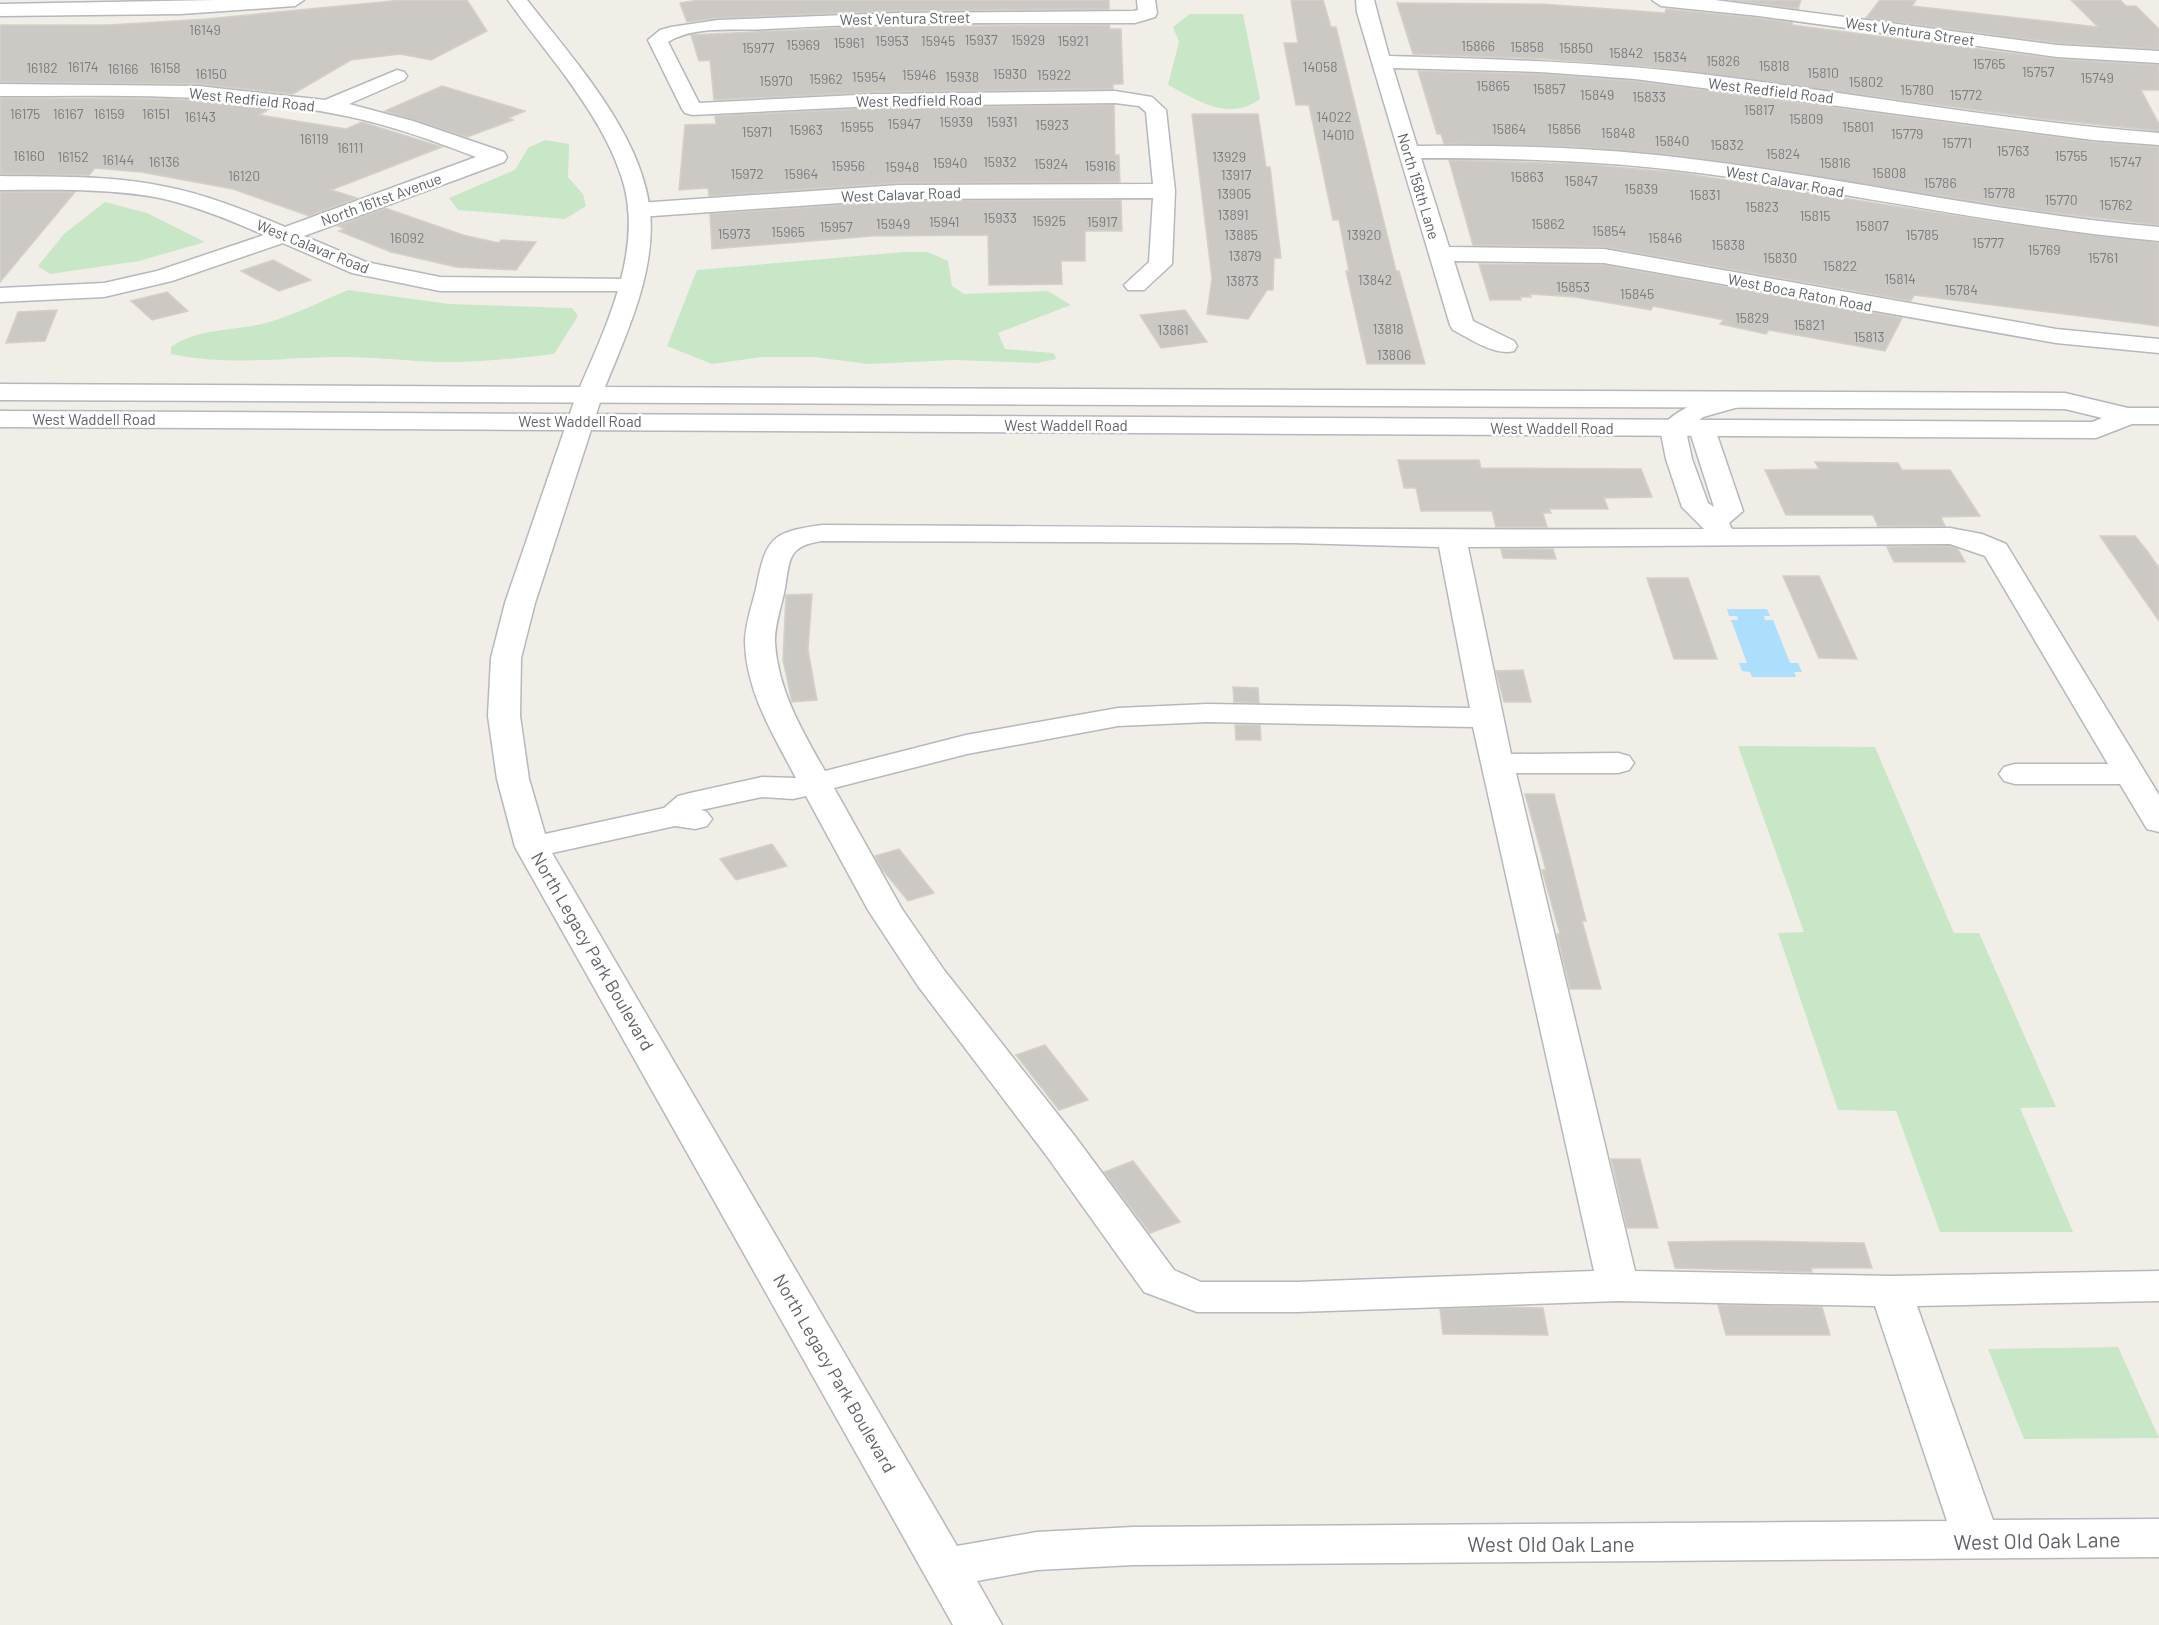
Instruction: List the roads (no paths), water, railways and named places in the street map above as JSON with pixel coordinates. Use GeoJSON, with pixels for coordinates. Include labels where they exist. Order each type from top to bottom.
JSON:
{"type":"FeatureCollection","features":[{"type":"Feature","properties":{"kind":"street"},"geometry":{"type":"LineString","coordinates":[[0,10],[295,0]]}},
{"type":"Feature","properties":{"kind":"street","name":"North Legacy Park Boulevard"},"geometry":{"type":"LineString","coordinates":[[517,0],[612,131],[633,178],[639,210],[635,263],[630,286],[585,409],[520,603],[506,658],[506,727],[513,779],[532,847],[978,1625]]}},
{"type":"Feature","properties":{"kind":"street","name":"North 158th Lane"},"geometry":{"type":"LineString","coordinates":[[1365,0],[1366,12],[1462,325],[1505,346]]}},
{"type":"Feature","properties":{"kind":"street","name":"West Ventura Street"},"geometry":{"type":"LineString","coordinates":[[1661,0],[1827,19],[2057,51],[2159,57]]}},
{"type":"Feature","properties":{"kind":"street"},"geometry":{"type":"LineString","coordinates":[[1827,19],[1844,0]]}},
{"type":"Feature","properties":{"kind":"street","name":"West Ventura Street"},"geometry":{"type":"LineString","coordinates":[[692,109],[658,40],[684,29],[906,17],[1136,17],[1147,7]]}},
{"type":"Feature","properties":{"kind":"street","name":"West Redfield Road"},"geometry":{"type":"LineString","coordinates":[[1381,62],[1529,66],[1635,72],[1846,99],[2018,126],[2159,139]]}},
{"type":"Feature","properties":{"kind":"street"},"geometry":{"type":"LineString","coordinates":[[325,107],[397,76]]}},
{"type":"Feature","properties":{"kind":"street","name":"West Redfield Road"},"geometry":{"type":"LineString","coordinates":[[0,90],[165,91],[277,99],[392,121],[496,157]]}},
{"type":"Feature","properties":{"kind":"street","name":"West Redfield Road"},"geometry":{"type":"LineString","coordinates":[[692,109],[726,109],[876,99],[1115,97],[1145,101],[1156,110],[1164,191]]}},
{"type":"Feature","properties":{"kind":"street","name":"West Calavar Road"},"geometry":{"type":"LineString","coordinates":[[1409,152],[1503,151],[1610,157],[1711,168],[1963,212],[2159,234]]}},
{"type":"Feature","properties":{"kind":"street","name":"North 161tst Avenue"},"geometry":{"type":"LineString","coordinates":[[0,295],[105,290],[164,276],[285,235],[496,157]]}},
{"type":"Feature","properties":{"kind":"street","name":"West Calavar Road"},"geometry":{"type":"LineString","coordinates":[[0,183],[96,184],[161,192],[223,209],[360,268],[440,284],[630,286]]}},
{"type":"Feature","properties":{"kind":"street"},"geometry":{"type":"LineString","coordinates":[[1136,285],[1160,264],[1164,191]]}},
{"type":"Feature","properties":{"kind":"street","name":"West Calavar Road"},"geometry":{"type":"LineString","coordinates":[[639,210],[899,192],[1164,191]]}},
{"type":"Feature","properties":{"kind":"street","name":"West Boca Raton Road"},"geometry":{"type":"LineString","coordinates":[[1441,254],[1525,253],[1604,256],[2045,334],[2159,346]]}},
{"type":"Feature","properties":{"kind":"street","name":"West Waddell Road"},"geometry":{"type":"LineString","coordinates":[[0,392],[585,409],[1673,429],[2096,430],[2128,416]]}},
{"type":"Feature","properties":{"kind":"street"},"geometry":{"type":"LineString","coordinates":[[1717,529],[1696,507],[1679,459],[1673,429],[1695,412],[1733,401]]}},
{"type":"Feature","properties":{"kind":"street","name":"West Waddell Road"},"geometry":{"type":"LineString","coordinates":[[0,419],[585,409],[1733,401],[2065,401],[2128,416],[2159,416]]}},
{"type":"Feature","properties":{"kind":"street"},"geometry":{"type":"LineString","coordinates":[[1702,429],[1729,511],[1717,529]]}},
{"type":"Feature","properties":{"kind":"street"},"geometry":{"type":"LineString","coordinates":[[2159,822],[1995,550],[1972,540],[1950,536],[1717,529],[1452,539],[822,533],[793,537],[777,554],[760,641],[765,675],[805,786],[931,978],[1060,1145],[1159,1281],[1197,1297],[1297,1297],[1618,1286],[1891,1291],[2159,1286]]}},
{"type":"Feature","properties":{"kind":"street"},"geometry":{"type":"LineString","coordinates":[[1452,539],[1486,718],[1618,1286]]}},
{"type":"Feature","properties":{"kind":"street"},"geometry":{"type":"LineString","coordinates":[[532,847],[675,816],[696,819],[738,801],[774,800],[805,786],[870,767],[966,745],[1118,717],[1207,713],[1486,718]]}},
{"type":"Feature","properties":{"kind":"street"},"geometry":{"type":"LineString","coordinates":[[1497,764],[1618,763]]}},
{"type":"Feature","properties":{"kind":"street"},"geometry":{"type":"LineString","coordinates":[[2015,774],[2130,774]]}},
{"type":"Feature","properties":{"kind":"street"},"geometry":{"type":"LineString","coordinates":[[1891,1291],[1977,1541]]}},
{"type":"Feature","properties":{"kind":"street","name":"West Old Oak Lane"},"geometry":{"type":"LineString","coordinates":[[945,1567],[1037,1551],[1133,1546],[2159,1538]]}},
{"type":"Feature","properties":{"kind":"water"},"geometry":{"type":"Polygon","coordinates":[[[1727,609],[1767,609],[1770,616],[1764,616],[1765,620],[1773,620],[1790,663],[1798,663],[1802,672],[1794,672],[1796,677],[1752,677],[1750,672],[1742,671],[1739,663],[1747,663],[1731,620],[1738,620],[1737,616],[1729,616],[1727,609]]]}}]}
